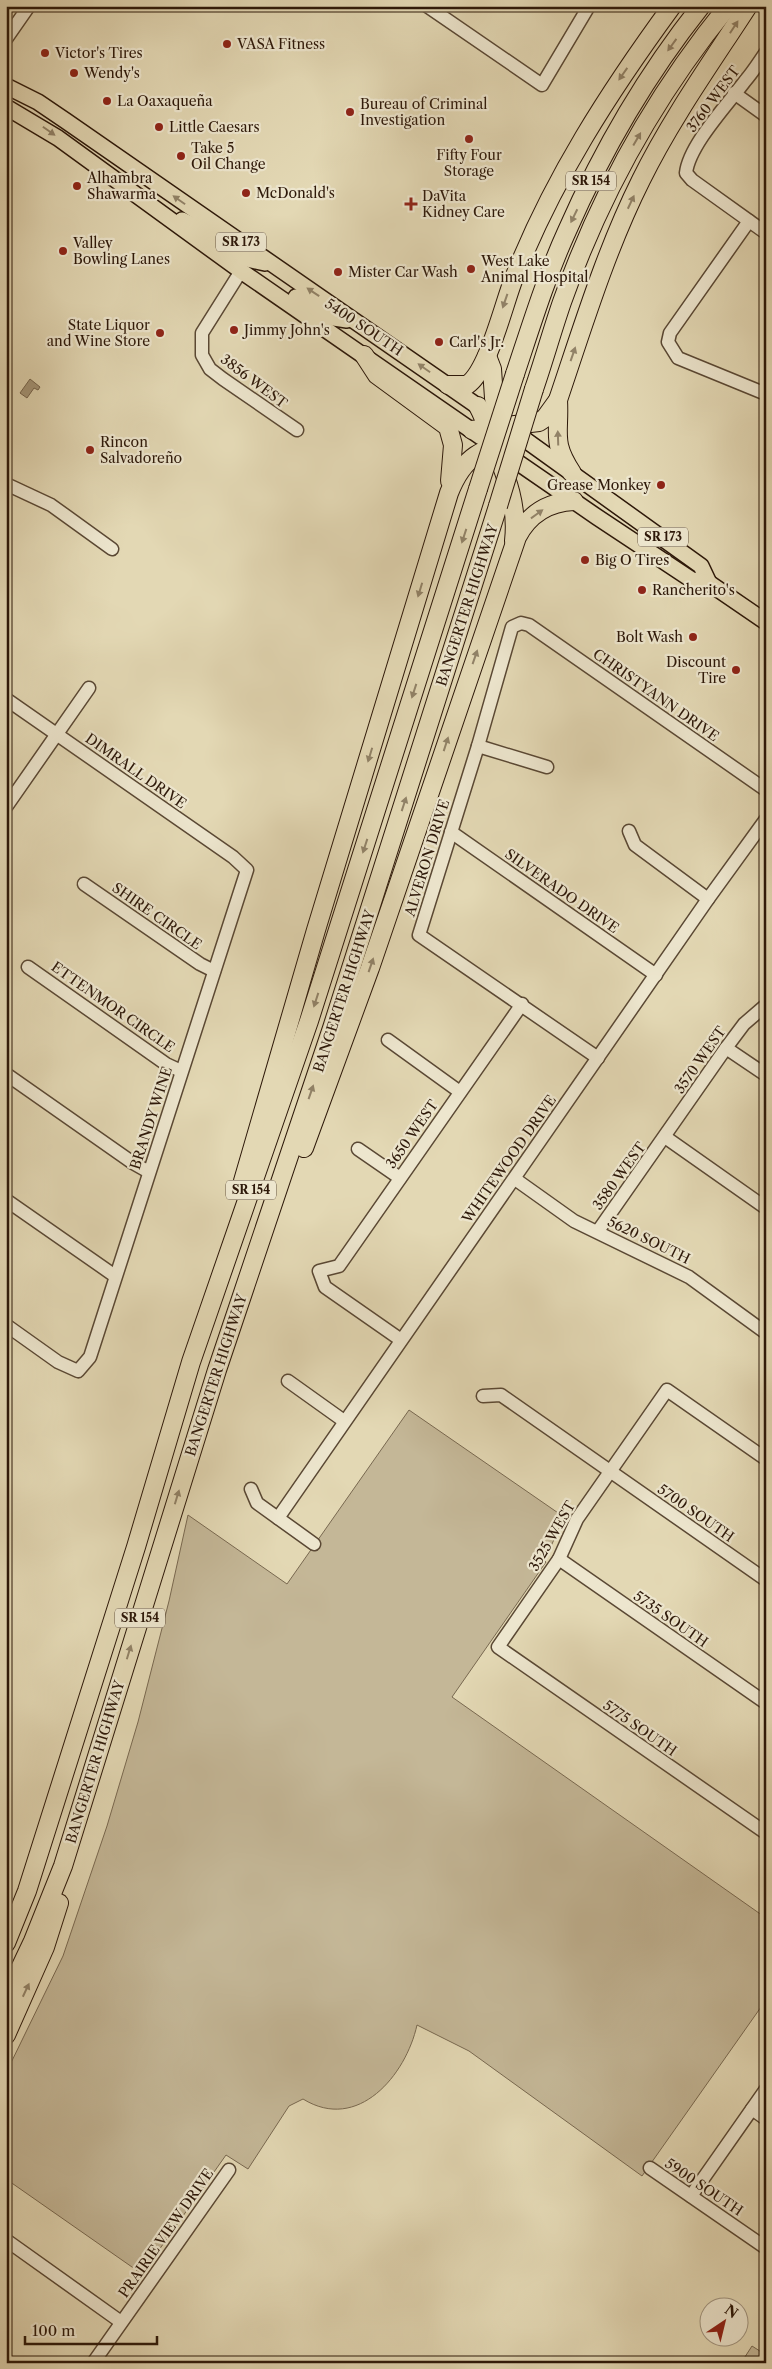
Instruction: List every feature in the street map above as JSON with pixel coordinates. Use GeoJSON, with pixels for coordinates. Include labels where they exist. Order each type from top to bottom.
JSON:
{"type":"FeatureCollection","features":[{"type":"Feature","properties":{"kind":"highway"},"geometry":{"type":"LineString","coordinates":[[448,385],[462,386],[472,382],[487,356],[519,265],[553,191],[609,93],[672,6]]}},
{"type":"Feature","properties":{"kind":"highway","name":"BANGERTER HIGHWAY"},"geometry":{"type":"LineString","coordinates":[[6,1943],[28,1891],[136,1547],[191,1362],[310,1021],[515,374],[566,232],[597,169],[636,99],[663,57],[701,6]]}},
{"type":"Feature","properties":{"kind":"highway","name":"BANGERTER HIGHWAY"},"geometry":{"type":"LineString","coordinates":[[6,1998],[33,1941],[63,1866],[217,1370],[335,1019],[562,302],[591,229],[618,172],[664,93],[728,6]]}},
{"type":"Feature","properties":{"kind":"highway"},"geometry":{"type":"LineString","coordinates":[[488,427],[539,422],[545,418],[558,400],[616,238],[641,180],[684,105],[748,6]]}},
{"type":"Feature","properties":{"kind":"highway"},"geometry":{"type":"LineString","coordinates":[[364,355],[376,375],[448,427],[453,443],[449,493]]}},
{"type":"Feature","properties":{"kind":"highway"},"geometry":{"type":"LineString","coordinates":[[487,356],[492,369],[494,398],[488,427]]}},
{"type":"Feature","properties":{"kind":"highway"},"geometry":{"type":"LineString","coordinates":[[558,400],[557,441],[560,453],[572,473]]}},
{"type":"Feature","properties":{"kind":"highway"},"geometry":{"type":"LineString","coordinates":[[478,406],[488,427],[510,446]]}},
{"type":"Feature","properties":{"kind":"highway"},"geometry":{"type":"LineString","coordinates":[[191,1362],[204,1310],[256,1132],[449,493],[460,469],[474,456],[510,446]]}},
{"type":"Feature","properties":{"kind":"highway"},"geometry":{"type":"LineString","coordinates":[[510,446],[507,475],[512,495],[515,524],[513,546]]}},
{"type":"Feature","properties":{"kind":"highway"},"geometry":{"type":"LineString","coordinates":[[217,1370],[248,1287],[284,1202],[351,1021],[513,546],[521,529],[533,516],[550,506],[574,502]]}},
{"type":"Feature","properties":{"kind":"highway"},"geometry":{"type":"LineString","coordinates":[[6,2034],[45,1948],[62,1895],[63,1866]]}},
{"type":"Feature","properties":{"kind":"main road","name":"5400 SOUTH"},"geometry":{"type":"LineString","coordinates":[[6,86],[38,102],[478,406]]}},
{"type":"Feature","properties":{"kind":"main road","name":"5400 SOUTH"},"geometry":{"type":"LineString","coordinates":[[6,107],[38,124],[241,271],[364,355],[488,427],[574,502],[692,580],[709,583],[766,622]]}},
{"type":"Feature","properties":{"kind":"main road"},"geometry":{"type":"LineString","coordinates":[[155,209],[188,222],[217,238],[247,259],[272,264]]}},
{"type":"Feature","properties":{"kind":"main road"},"geometry":{"type":"LineString","coordinates":[[241,271],[270,278],[307,305],[334,318],[357,322]]}},
{"type":"Feature","properties":{"kind":"main road","name":"5400 SOUTH"},"geometry":{"type":"LineString","coordinates":[[510,446],[572,473],[701,566],[709,583]]}},
{"type":"Feature","properties":{"kind":"street"},"geometry":{"type":"LineString","coordinates":[[6,39],[29,6]]}},
{"type":"Feature","properties":{"kind":"street"},"geometry":{"type":"LineString","coordinates":[[427,6],[542,85],[586,7]]}},
{"type":"Feature","properties":{"kind":"street","name":"3760 WEST"},"geometry":{"type":"LineString","coordinates":[[749,221],[692,180],[686,173],[691,154],[766,52]]}},
{"type":"Feature","properties":{"kind":"street"},"geometry":{"type":"LineString","coordinates":[[734,93],[766,116]]}},
{"type":"Feature","properties":{"kind":"street"},"geometry":{"type":"LineString","coordinates":[[766,233],[749,221],[670,332],[668,342],[678,358],[766,394]]}},
{"type":"Feature","properties":{"kind":"street","name":"3856 WEST"},"geometry":{"type":"LineString","coordinates":[[241,271],[202,333],[202,355],[210,368],[223,379],[297,430]]}},
{"type":"Feature","properties":{"kind":"street"},"geometry":{"type":"LineString","coordinates":[[6,484],[51,505],[112,549]]}},
{"type":"Feature","properties":{"kind":"street","name":"ALVERON DRIVE"},"geometry":{"type":"LineString","coordinates":[[529,625],[521,623],[512,627],[509,634],[478,746],[419,935],[598,1058]]}},
{"type":"Feature","properties":{"kind":"street","name":"CHRISTYANN DRIVE"},"geometry":{"type":"LineString","coordinates":[[529,625],[766,790]]}},
{"type":"Feature","properties":{"kind":"street"},"geometry":{"type":"LineString","coordinates":[[6,807],[89,688]]}},
{"type":"Feature","properties":{"kind":"street","name":"DIMRALL DRIVE"},"geometry":{"type":"LineString","coordinates":[[6,699],[233,857],[247,870]]}},
{"type":"Feature","properties":{"kind":"street"},"geometry":{"type":"LineString","coordinates":[[478,746],[547,767]]}},
{"type":"Feature","properties":{"kind":"street","name":"WHITEWOOD DRIVE"},"geometry":{"type":"LineString","coordinates":[[278,1518],[708,899],[766,819]]}},
{"type":"Feature","properties":{"kind":"street"},"geometry":{"type":"LineString","coordinates":[[629,831],[635,845],[708,899]]}},
{"type":"Feature","properties":{"kind":"street","name":"SILVERADO DRIVE"},"geometry":{"type":"LineString","coordinates":[[451,832],[656,974]]}},
{"type":"Feature","properties":{"kind":"street","name":"BRANDY WINE"},"geometry":{"type":"LineString","coordinates":[[6,1325],[58,1362],[78,1371],[90,1357],[247,870]]}},
{"type":"Feature","properties":{"kind":"street","name":"SHIRE CIRCLE"},"geometry":{"type":"LineString","coordinates":[[84,884],[200,964],[214,971]]}},
{"type":"Feature","properties":{"kind":"street","name":"ETTENMOR CIRCLE"},"geometry":{"type":"LineString","coordinates":[[28,967],[166,1064],[181,1072]]}},
{"type":"Feature","properties":{"kind":"street","name":"3650 WEST"},"geometry":{"type":"LineString","coordinates":[[401,1340],[325,1287],[319,1271],[339,1266],[522,1004]]}},
{"type":"Feature","properties":{"kind":"street","name":"3570 WEST"},"geometry":{"type":"LineString","coordinates":[[665,1137],[744,1024],[766,1005]]}},
{"type":"Feature","properties":{"kind":"street"},"geometry":{"type":"LineString","coordinates":[[388,1040],[460,1092]]}},
{"type":"Feature","properties":{"kind":"street"},"geometry":{"type":"LineString","coordinates":[[726,1048],[766,1075]]}},
{"type":"Feature","properties":{"kind":"street"},"geometry":{"type":"LineString","coordinates":[[6,1074],[133,1164],[149,1172]]}},
{"type":"Feature","properties":{"kind":"street"},"geometry":{"type":"LineString","coordinates":[[665,1137],[766,1208]]}},
{"type":"Feature","properties":{"kind":"street","name":"3580 WEST"},"geometry":{"type":"LineString","coordinates":[[598,1231],[665,1137]]}},
{"type":"Feature","properties":{"kind":"street"},"geometry":{"type":"LineString","coordinates":[[358,1149],[400,1178]]}},
{"type":"Feature","properties":{"kind":"street","name":"5620 SOUTH"},"geometry":{"type":"LineString","coordinates":[[515,1179],[574,1221],[598,1231],[689,1277],[766,1333]]}},
{"type":"Feature","properties":{"kind":"street"},"geometry":{"type":"LineString","coordinates":[[6,1200],[115,1276]]}},
{"type":"Feature","properties":{"kind":"street"},"geometry":{"type":"LineString","coordinates":[[288,1381],[344,1421]]}},
{"type":"Feature","properties":{"kind":"street","name":"3525 WEST"},"geometry":{"type":"LineString","coordinates":[[498,1647],[559,1559],[573,1526],[667,1390],[766,1459]]}},
{"type":"Feature","properties":{"kind":"street","name":"5700 SOUTH"},"geometry":{"type":"LineString","coordinates":[[483,1396],[501,1395],[766,1580]]}},
{"type":"Feature","properties":{"kind":"street"},"geometry":{"type":"LineString","coordinates":[[251,1489],[257,1503],[314,1544]]}},
{"type":"Feature","properties":{"kind":"street","name":"5735 SOUTH"},"geometry":{"type":"LineString","coordinates":[[559,1559],[766,1703]]}},
{"type":"Feature","properties":{"kind":"street","name":"5775 SOUTH"},"geometry":{"type":"LineString","coordinates":[[498,1647],[766,1834]]}},
{"type":"Feature","properties":{"kind":"street"},"geometry":{"type":"LineString","coordinates":[[691,2196],[766,2089]]}},
{"type":"Feature","properties":{"kind":"street"},"geometry":{"type":"LineString","coordinates":[[752,2109],[766,2119]]}},
{"type":"Feature","properties":{"kind":"street","name":"5900 SOUTH"},"geometry":{"type":"LineString","coordinates":[[650,2168],[766,2248]]}},
{"type":"Feature","properties":{"kind":"street","name":"PRAIRIE VIEW DRIVE"},"geometry":{"type":"LineString","coordinates":[[93,2363],[229,2170]]}},
{"type":"Feature","properties":{"kind":"street"},"geometry":{"type":"LineString","coordinates":[[6,2240],[121,2322]]}},
{"type":"Feature","properties":{"kind":"shaded area"},"geometry":{"type":"Polygon","coordinates":[[[30,379],[40,387],[38,390],[34,388],[27,398],[20,393],[30,379]]]}},
{"type":"Feature","properties":{"kind":"shaded area"},"geometry":{"type":"Polygon","coordinates":[[[409,1410],[564,1517],[543,1559],[546,1562],[452,1697],[766,1918],[766,2000],[642,2176],[469,2051],[417,2025],[411,2044],[402,2062],[391,2079],[376,2094],[360,2104],[342,2109],[323,2108],[303,2099],[289,2106],[248,2169],[226,2155],[142,2274],[6,2179],[6,2073],[63,1956],[107,1826],[138,1722],[169,1601],[188,1515],[287,1584],[409,1410]]]}},
{"type":"Feature","properties":{"kind":"shaded area"},"geometry":{"type":"Polygon","coordinates":[[[752,2346],[766,2355],[766,2363],[741,2363],[752,2346]]]}},
{"type":"Feature","properties":{"kind":"place","name":"VASA Fitness"},"geometry":{"type":"Point","coordinates":[227,44]}},
{"type":"Feature","properties":{"kind":"place","name":"Victor's Tires"},"geometry":{"type":"Point","coordinates":[45,53]}},
{"type":"Feature","properties":{"kind":"place","name":"Wendy's"},"geometry":{"type":"Point","coordinates":[74,73]}},
{"type":"Feature","properties":{"kind":"place","name":"La Oaxaqueña"},"geometry":{"type":"Point","coordinates":[107,101]}},
{"type":"Feature","properties":{"kind":"place","name":"Bureau of Criminal Investigation"},"geometry":{"type":"Point","coordinates":[350,112]}},
{"type":"Feature","properties":{"kind":"place","name":"Little Caesars"},"geometry":{"type":"Point","coordinates":[159,127]}},
{"type":"Feature","properties":{"kind":"place","name":"Fifty Four Storage"},"geometry":{"type":"Point","coordinates":[469,139]}},
{"type":"Feature","properties":{"kind":"place","name":"Take 5 Oil Change"},"geometry":{"type":"Point","coordinates":[181,156]}},
{"type":"Feature","properties":{"kind":"place","name":"Alhambra Shawarma"},"geometry":{"type":"Point","coordinates":[77,186]}},
{"type":"Feature","properties":{"kind":"place","name":"McDonald's"},"geometry":{"type":"Point","coordinates":[246,193]}},
{"type":"Feature","properties":{"kind":"place","name":"DaVita Kidney Care"},"geometry":{"type":"Point","coordinates":[411,204]}},
{"type":"Feature","properties":{"kind":"place","name":"Valley Bowling Lanes"},"geometry":{"type":"Point","coordinates":[63,251]}},
{"type":"Feature","properties":{"kind":"place","name":"West Lake Animal Hospital"},"geometry":{"type":"Point","coordinates":[471,269]}},
{"type":"Feature","properties":{"kind":"place","name":"Mister Car Wash"},"geometry":{"type":"Point","coordinates":[338,272]}},
{"type":"Feature","properties":{"kind":"place","name":"Jimmy John's"},"geometry":{"type":"Point","coordinates":[234,330]}},
{"type":"Feature","properties":{"kind":"place","name":"State Liquor and Wine Store"},"geometry":{"type":"Point","coordinates":[160,333]}},
{"type":"Feature","properties":{"kind":"place","name":"Carl's Jr."},"geometry":{"type":"Point","coordinates":[439,342]}},
{"type":"Feature","properties":{"kind":"place","name":"Rincon Salvadoreño"},"geometry":{"type":"Point","coordinates":[90,450]}},
{"type":"Feature","properties":{"kind":"place","name":"Grease Monkey"},"geometry":{"type":"Point","coordinates":[661,485]}},
{"type":"Feature","properties":{"kind":"place","name":"Big O Tires"},"geometry":{"type":"Point","coordinates":[585,560]}},
{"type":"Feature","properties":{"kind":"place","name":"Rancherito's"},"geometry":{"type":"Point","coordinates":[642,590]}},
{"type":"Feature","properties":{"kind":"place","name":"Bolt Wash"},"geometry":{"type":"Point","coordinates":[693,637]}},
{"type":"Feature","properties":{"kind":"place","name":"Discount Tire"},"geometry":{"type":"Point","coordinates":[736,670]}}]}
